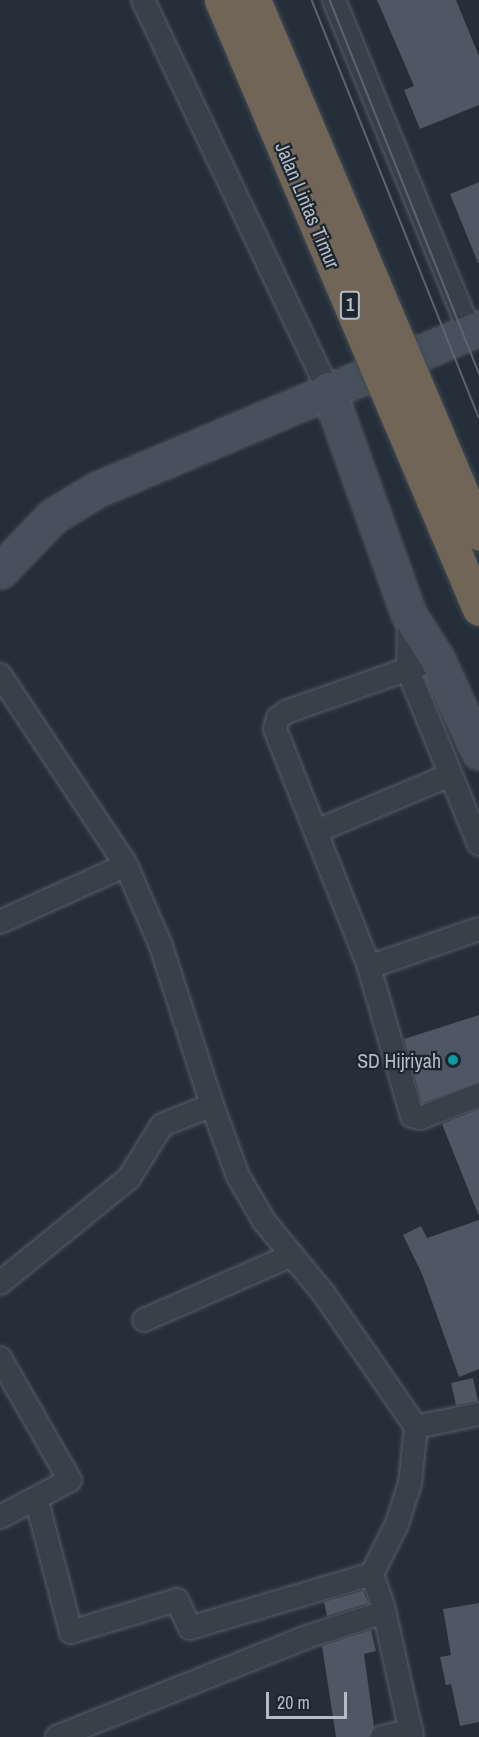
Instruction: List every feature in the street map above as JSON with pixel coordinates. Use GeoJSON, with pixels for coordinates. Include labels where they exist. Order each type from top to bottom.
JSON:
{"type":"FeatureCollection","features":[{"type":"Feature","properties":{"kind":"highway","name":"Jalan Lintas Timur"},"geometry":{"type":"LineString","coordinates":[[221,0],[479,609]]}},
{"type":"Feature","properties":{"kind":"highway","name":"Jalan Lintas Timur"},"geometry":{"type":"LineString","coordinates":[[254,0],[479,533]]}},
{"type":"Feature","properties":{"kind":"street"},"geometry":{"type":"LineString","coordinates":[[143,0],[328,389],[408,615],[423,665],[450,775],[479,844]]}},
{"type":"Feature","properties":{"kind":"street"},"geometry":{"type":"LineString","coordinates":[[0,571],[53,516],[99,489],[328,389],[476,338],[334,0]]}},
{"type":"Feature","properties":{"kind":"street"},"geometry":{"type":"LineString","coordinates":[[423,665],[479,752]]}},
{"type":"Feature","properties":{"kind":"street"},"geometry":{"type":"LineString","coordinates":[[423,665],[278,718],[275,729],[369,967],[412,1116],[420,1118],[479,1095]]}},
{"type":"Feature","properties":{"kind":"street"},"geometry":{"type":"LineString","coordinates":[[0,675],[126,864],[162,946],[212,1105],[238,1176],[290,1256],[324,1294],[424,1426]]}},
{"type":"Feature","properties":{"kind":"street"},"geometry":{"type":"LineString","coordinates":[[317,831],[450,775]]}},
{"type":"Feature","properties":{"kind":"street"},"geometry":{"type":"LineString","coordinates":[[0,922],[126,864]]}},
{"type":"Feature","properties":{"kind":"street"},"geometry":{"type":"LineString","coordinates":[[369,967],[479,929]]}},
{"type":"Feature","properties":{"kind":"street"},"geometry":{"type":"LineString","coordinates":[[0,1283],[129,1178],[162,1125],[212,1105]]}},
{"type":"Feature","properties":{"kind":"street"},"geometry":{"type":"LineString","coordinates":[[144,1320],[290,1256]]}},
{"type":"Feature","properties":{"kind":"street"},"geometry":{"type":"LineString","coordinates":[[0,1358],[70,1480],[0,1517]]}},
{"type":"Feature","properties":{"kind":"street"},"geometry":{"type":"LineString","coordinates":[[424,1426],[479,1414]]}},
{"type":"Feature","properties":{"kind":"street"},"geometry":{"type":"LineString","coordinates":[[382,1737],[411,1734],[384,1612],[372,1574],[397,1524],[424,1426]]}},
{"type":"Feature","properties":{"kind":"street"},"geometry":{"type":"LineString","coordinates":[[36,1498],[71,1632],[177,1600],[190,1628],[372,1574]]}},
{"type":"Feature","properties":{"kind":"street"},"geometry":{"type":"LineString","coordinates":[[57,1737],[307,1637],[384,1612]]}},
{"type":"Feature","properties":{"kind":"building"},"geometry":{"type":"Polygon","coordinates":[[[377,0],[456,0],[479,56],[479,105],[420,129],[404,90],[414,86],[377,0]]]}},
{"type":"Feature","properties":{"kind":"building"},"geometry":{"type":"Polygon","coordinates":[[[479,182],[479,263],[478,263],[450,194],[479,182]]]}},
{"type":"Feature","properties":{"kind":"building","name":"SD Hijriyah"},"geometry":{"type":"Polygon","coordinates":[[[479,1015],[479,1082],[422,1103],[404,1039],[479,1015]]]}},
{"type":"Feature","properties":{"kind":"building"},"geometry":{"type":"Polygon","coordinates":[[[479,1109],[479,1214],[478,1214],[442,1124],[479,1109]]]}},
{"type":"Feature","properties":{"kind":"building"},"geometry":{"type":"Polygon","coordinates":[[[479,1220],[479,1369],[459,1377],[422,1274],[403,1235],[421,1226],[427,1238],[479,1220]]]}},
{"type":"Feature","properties":{"kind":"building"},"geometry":{"type":"Polygon","coordinates":[[[473,1378],[478,1401],[456,1405],[451,1383],[473,1378]]]}},
{"type":"Feature","properties":{"kind":"building"},"geometry":{"type":"Polygon","coordinates":[[[363,1591],[368,1603],[327,1616],[324,1602],[363,1591]]]}},
{"type":"Feature","properties":{"kind":"building"},"geometry":{"type":"Polygon","coordinates":[[[479,1603],[479,1722],[460,1726],[451,1684],[446,1685],[440,1657],[451,1655],[443,1609],[479,1603]]]}},
{"type":"Feature","properties":{"kind":"building"},"geometry":{"type":"Polygon","coordinates":[[[371,1630],[376,1651],[364,1654],[374,1727],[369,1737],[336,1737],[322,1646],[371,1630]]]}},
{"type":"Feature","properties":{"kind":"tram line"},"geometry":{"type":"LineString","coordinates":[[312,0],[479,417]]}},
{"type":"Feature","properties":{"kind":"tram line"},"geometry":{"type":"LineString","coordinates":[[330,0],[479,373]]}},
{"type":"Feature","properties":{"kind":"place","name":"SD Hijriyah"},"geometry":{"type":"Point","coordinates":[453,1060]}}]}
